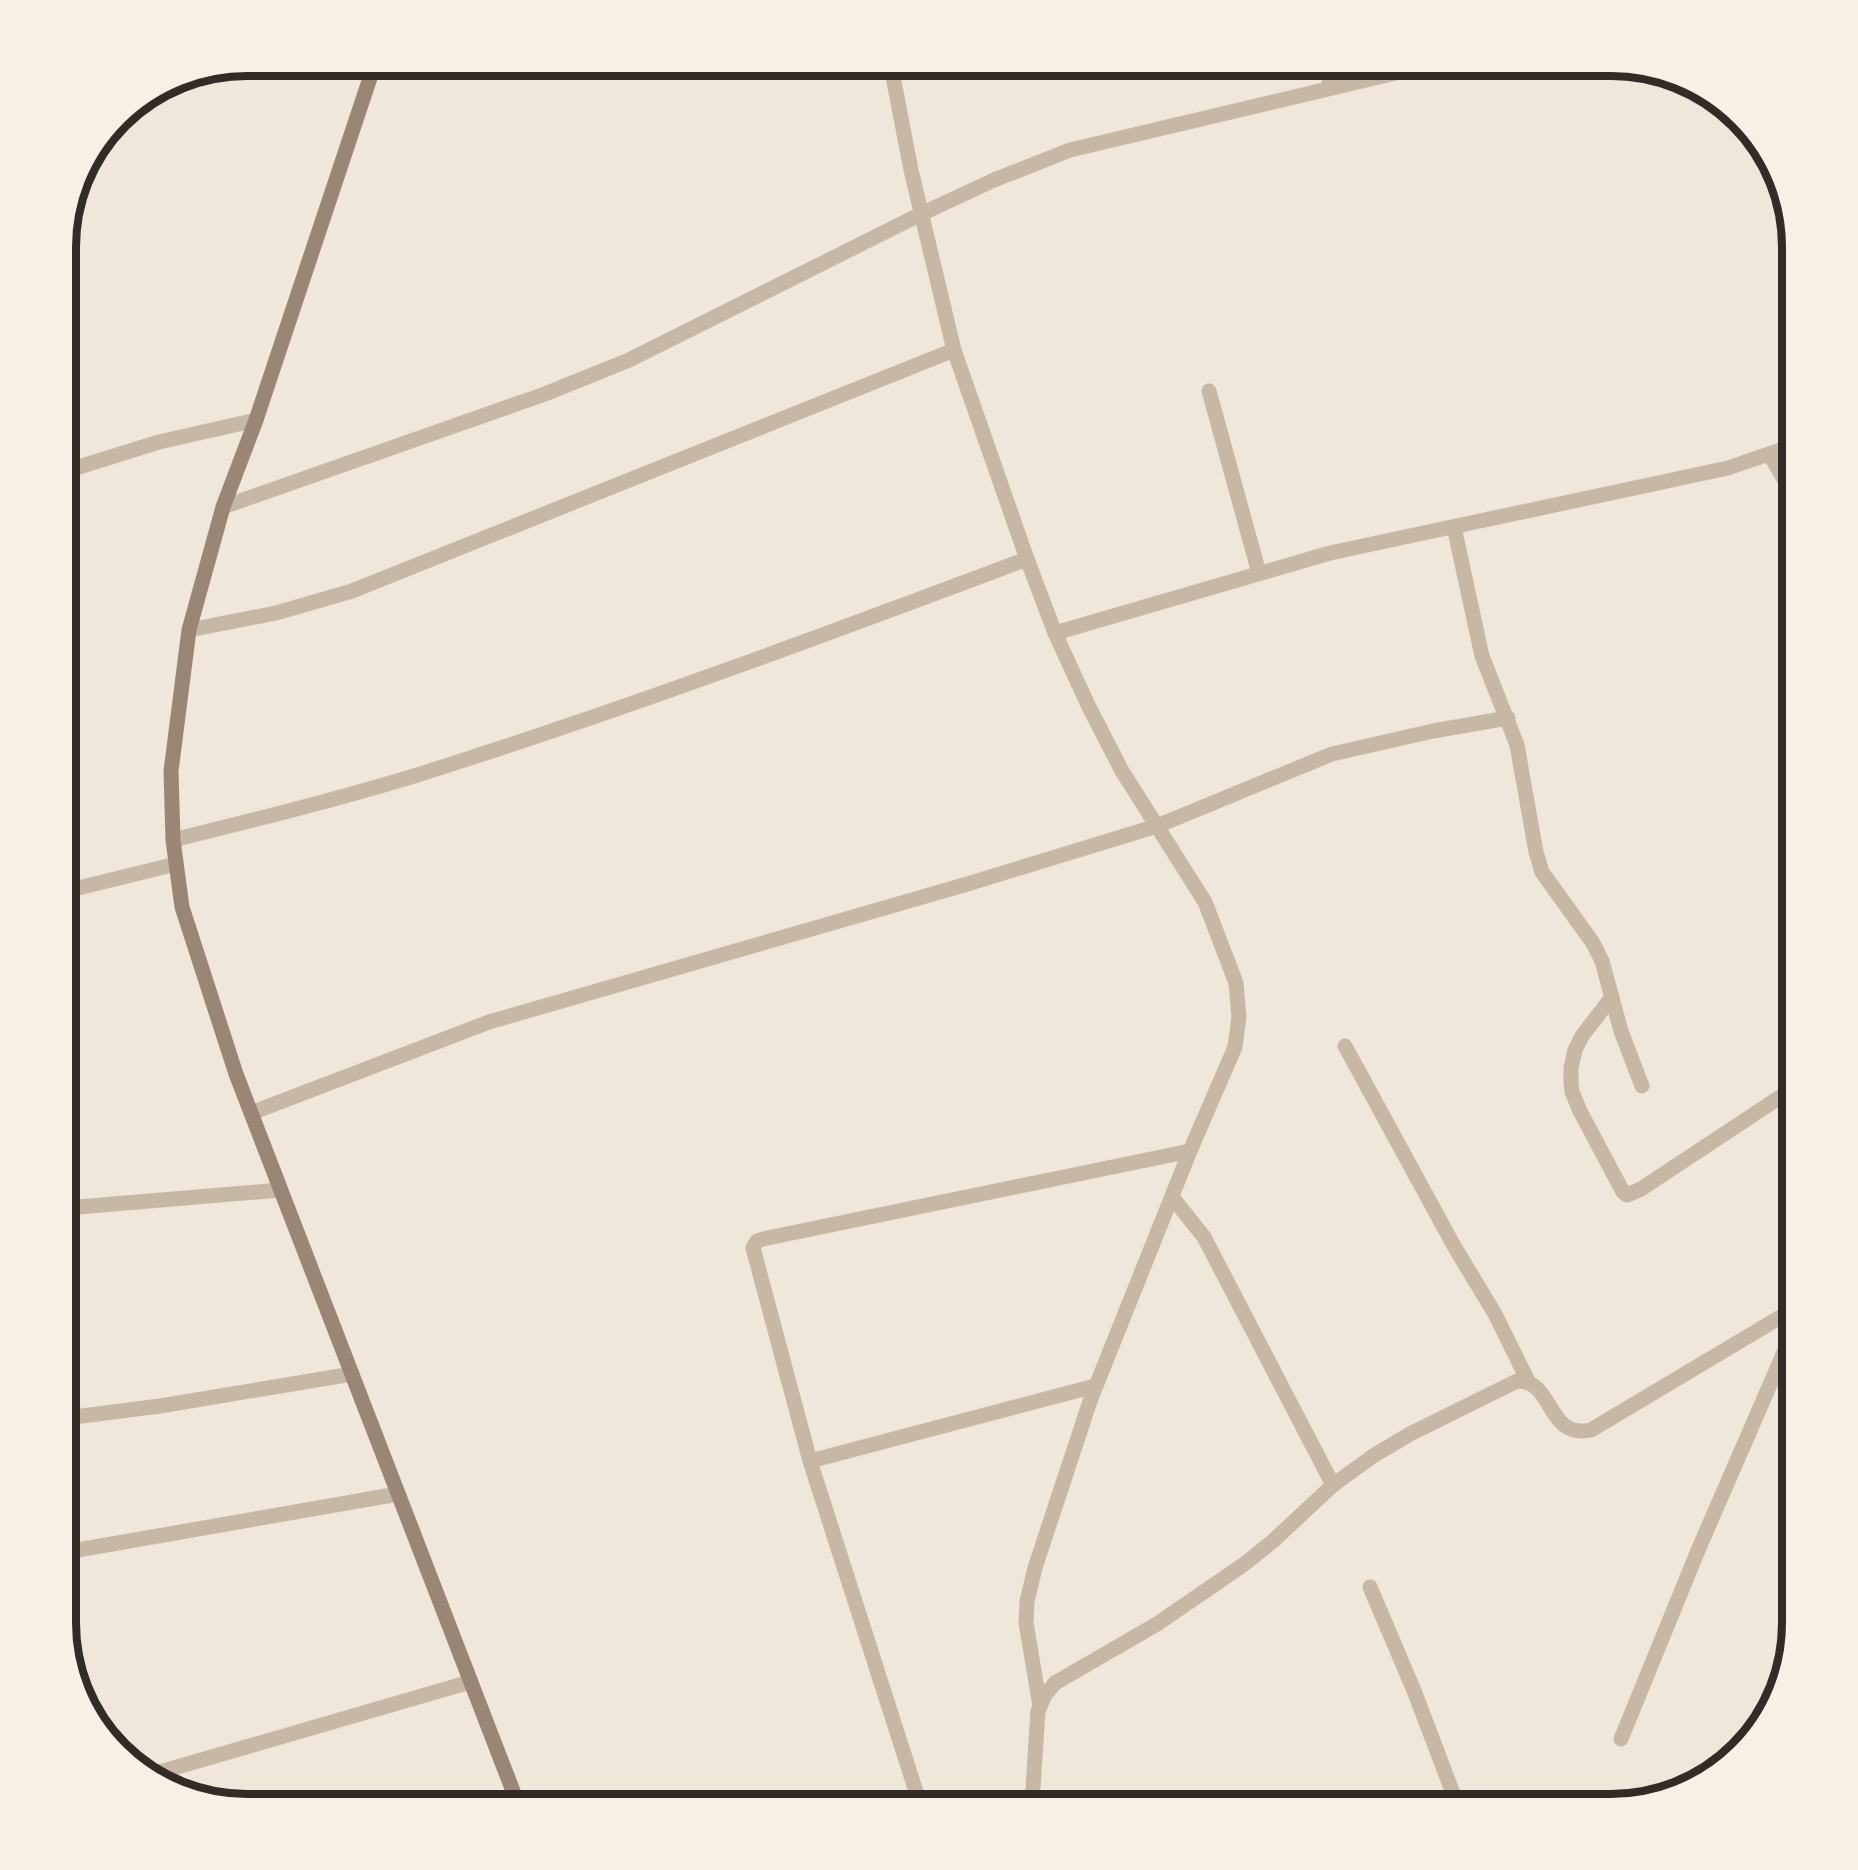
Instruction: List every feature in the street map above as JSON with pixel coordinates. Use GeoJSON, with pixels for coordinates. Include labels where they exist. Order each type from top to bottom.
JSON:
{"type":"FeatureCollection","features":[{"type":"Feature","properties":{"kind":"street"},"geometry":{"type":"LineString","coordinates":[[370,77],[256,420],[223,507],[189,630],[171,771],[173,840],[182,907],[236,1074],[514,1794]]}},
{"type":"Feature","properties":{"kind":"street"},"geometry":{"type":"LineString","coordinates":[[893,77],[921,214],[954,350],[1027,559],[1055,633],[1088,705],[1122,771],[1205,902],[1236,983],[1239,1017],[1235,1047],[1190,1151],[1095,1386],[1035,1568],[1027,1601],[1028,1642],[1040,1706]]}},
{"type":"Feature","properties":{"kind":"street"},"geometry":{"type":"LineString","coordinates":[[1328,77],[1330,88]]}},
{"type":"Feature","properties":{"kind":"street"},"geometry":{"type":"LineString","coordinates":[[223,507],[545,394],[629,360],[921,214],[994,180],[1070,150],[1378,77]]}},
{"type":"Feature","properties":{"kind":"street"},"geometry":{"type":"LineString","coordinates":[[189,630],[276,613],[352,591],[954,350]]}},
{"type":"Feature","properties":{"kind":"street"},"geometry":{"type":"LineString","coordinates":[[1209,391],[1260,573]]}},
{"type":"Feature","properties":{"kind":"street"},"geometry":{"type":"LineString","coordinates":[[77,468],[159,442],[256,420]]}},
{"type":"Feature","properties":{"kind":"street"},"geometry":{"type":"LineString","coordinates":[[1055,633],[1330,553],[1728,468],[1782,450]]}},
{"type":"Feature","properties":{"kind":"street"},"geometry":{"type":"LineString","coordinates":[[1770,455],[1782,476]]}},
{"type":"Feature","properties":{"kind":"street"},"geometry":{"type":"LineString","coordinates":[[1454,527],[1482,656],[1508,718],[1519,754],[1532,835],[1542,872],[1593,943],[1602,961],[1632,1062],[1642,1086]]}},
{"type":"Feature","properties":{"kind":"street"},"geometry":{"type":"LineString","coordinates":[[173,840],[302,808],[414,776],[525,740],[776,652],[1027,559]]}},
{"type":"Feature","properties":{"kind":"street"},"geometry":{"type":"LineString","coordinates":[[251,1113],[489,1023],[964,885],[1157,826],[1332,754],[1433,731],[1508,718]]}},
{"type":"Feature","properties":{"kind":"street"},"geometry":{"type":"LineString","coordinates":[[77,888],[176,864]]}},
{"type":"Feature","properties":{"kind":"street"},"geometry":{"type":"LineString","coordinates":[[1612,997],[1582,1036],[1575,1050],[1571,1082],[1572,1092],[1580,1112],[1623,1192],[1627,1195],[1650,1183],[1782,1096]]}},
{"type":"Feature","properties":{"kind":"street"},"geometry":{"type":"LineString","coordinates":[[1345,1046],[1454,1246],[1495,1314],[1528,1381],[1536,1388],[1566,1428],[1578,1432],[1591,1430],[1782,1316]]}},
{"type":"Feature","properties":{"kind":"street"},"geometry":{"type":"LineString","coordinates":[[917,1794],[810,1461],[753,1248],[757,1241],[1190,1151]]}},
{"type":"Feature","properties":{"kind":"street"},"geometry":{"type":"LineString","coordinates":[[76,1207],[280,1190]]}},
{"type":"Feature","properties":{"kind":"street"},"geometry":{"type":"LineString","coordinates":[[1172,1197],[1204,1237],[1333,1485]]}},
{"type":"Feature","properties":{"kind":"street"},"geometry":{"type":"LineString","coordinates":[[1621,1739],[1699,1548],[1782,1357]]}},
{"type":"Feature","properties":{"kind":"street"},"geometry":{"type":"LineString","coordinates":[[76,1417],[160,1406],[352,1374]]}},
{"type":"Feature","properties":{"kind":"street"},"geometry":{"type":"LineString","coordinates":[[1033,1794],[1038,1711],[1045,1695],[1055,1683],[1157,1624],[1243,1565],[1273,1541],[1333,1485],[1373,1456],[1410,1434],[1500,1388],[1517,1381],[1528,1381]]}},
{"type":"Feature","properties":{"kind":"street"},"geometry":{"type":"LineString","coordinates":[[810,1461],[1095,1386]]}},
{"type":"Feature","properties":{"kind":"street"},"geometry":{"type":"LineString","coordinates":[[76,1550],[398,1494]]}},
{"type":"Feature","properties":{"kind":"street"},"geometry":{"type":"LineString","coordinates":[[1370,1587],[1415,1693],[1453,1794]]}},
{"type":"Feature","properties":{"kind":"street"},"geometry":{"type":"LineString","coordinates":[[163,1771],[470,1682]]}}]}
